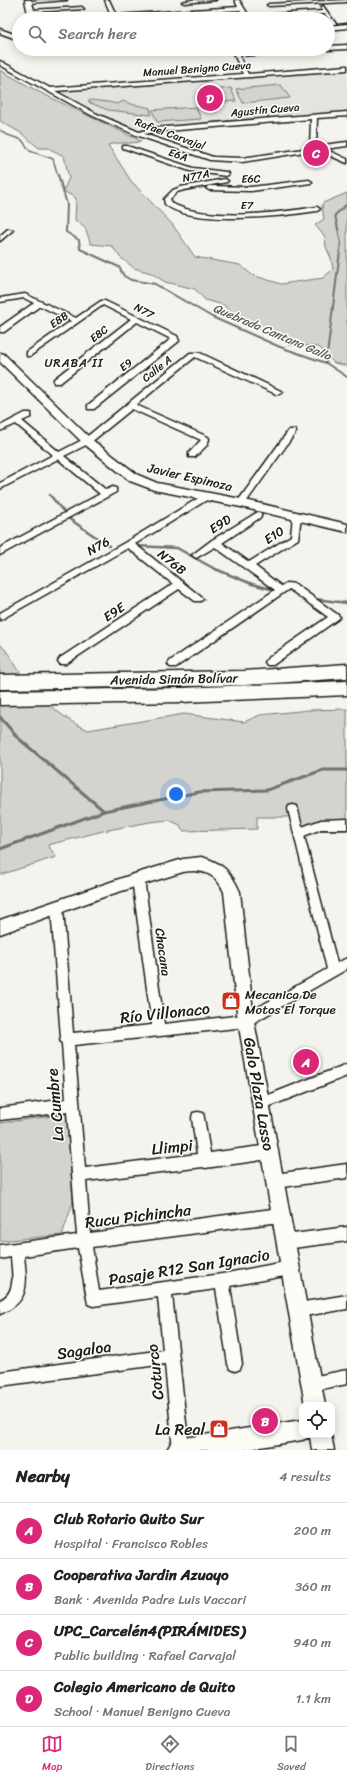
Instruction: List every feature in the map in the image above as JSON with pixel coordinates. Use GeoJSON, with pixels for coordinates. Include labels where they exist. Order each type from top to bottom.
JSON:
{"type":"FeatureCollection","features":[{"type":"Feature","properties":{"kind":"highway","name":"Avenida Simón Bolívar"},"geometry":{"type":"LineString","coordinates":[[0,682],[244,678],[347,671]]}},
{"type":"Feature","properties":{"kind":"highway","name":"Avenida Simón Bolívar"},"geometry":{"type":"LineString","coordinates":[[0,698],[189,695],[347,688]]}},
{"type":"Feature","properties":{"kind":"street"},"geometry":{"type":"LineString","coordinates":[[65,0],[28,1],[31,11],[82,8]]}},
{"type":"Feature","properties":{"kind":"street"},"geometry":{"type":"LineString","coordinates":[[79,0],[83,12]]}},
{"type":"Feature","properties":{"kind":"street"},"geometry":{"type":"LineString","coordinates":[[107,0],[112,12]]}},
{"type":"Feature","properties":{"kind":"street"},"geometry":{"type":"LineString","coordinates":[[184,2],[214,0]]}},
{"type":"Feature","properties":{"kind":"street"},"geometry":{"type":"LineString","coordinates":[[237,0],[244,12]]}},
{"type":"Feature","properties":{"kind":"street"},"geometry":{"type":"LineString","coordinates":[[266,0],[273,12]]}},
{"type":"Feature","properties":{"kind":"street"},"geometry":{"type":"LineString","coordinates":[[191,1],[197,12]]}},
{"type":"Feature","properties":{"kind":"street"},"geometry":{"type":"LineString","coordinates":[[269,5],[319,1],[347,1]]}},
{"type":"Feature","properties":{"kind":"street"},"geometry":{"type":"LineString","coordinates":[[319,1],[326,12]]}},
{"type":"Feature","properties":{"kind":"street"},"geometry":{"type":"LineString","coordinates":[[205,12],[241,8]]}},
{"type":"Feature","properties":{"kind":"street"},"geometry":{"type":"LineString","coordinates":[[335,24],[347,22]]}},
{"type":"Feature","properties":{"kind":"street"},"geometry":{"type":"LineString","coordinates":[[335,25],[347,26]]}},
{"type":"Feature","properties":{"kind":"street"},"geometry":{"type":"LineString","coordinates":[[0,31],[12,35]]}},
{"type":"Feature","properties":{"kind":"street"},"geometry":{"type":"LineString","coordinates":[[335,48],[347,47]]}},
{"type":"Feature","properties":{"kind":"street"},"geometry":{"type":"LineString","coordinates":[[237,56],[247,76]]}},
{"type":"Feature","properties":{"kind":"street","name":"Rafael Carvajal"},"geometry":{"type":"LineString","coordinates":[[0,63],[95,115],[138,134],[212,159],[228,161],[255,159],[315,148],[347,144]]}},
{"type":"Feature","properties":{"kind":"street","name":"Manuel Benigno Cueva"},"geometry":{"type":"LineString","coordinates":[[48,90],[347,68]]}},
{"type":"Feature","properties":{"kind":"street","name":"Agustín Cueva"},"geometry":{"type":"LineString","coordinates":[[138,134],[154,130],[347,114]]}},
{"type":"Feature","properties":{"kind":"street"},"geometry":{"type":"LineString","coordinates":[[314,116],[315,148],[347,161]]}},
{"type":"Feature","properties":{"kind":"street","name":"E6A"},"geometry":{"type":"LineString","coordinates":[[125,147],[192,170],[226,174]]}},
{"type":"Feature","properties":{"kind":"street"},"geometry":{"type":"LineString","coordinates":[[224,189],[228,161]]}},
{"type":"Feature","properties":{"kind":"street","name":"N77A"},"geometry":{"type":"LineString","coordinates":[[176,211],[168,204],[167,199],[175,191],[193,186],[225,181]]}},
{"type":"Feature","properties":{"kind":"street","name":"E6C"},"geometry":{"type":"LineString","coordinates":[[193,186],[224,189],[251,189],[309,182]]}},
{"type":"Feature","properties":{"kind":"street","name":"E7"},"geometry":{"type":"LineString","coordinates":[[176,211],[247,215],[274,214],[317,209]]}},
{"type":"Feature","properties":{"kind":"street"},"geometry":{"type":"LineString","coordinates":[[0,239],[10,230]]}},
{"type":"Feature","properties":{"kind":"street"},"geometry":{"type":"LineString","coordinates":[[0,300],[18,296],[28,296],[76,321]]}},
{"type":"Feature","properties":{"kind":"street","name":"N77"},"geometry":{"type":"LineString","coordinates":[[100,302],[105,302],[174,338],[175,341]]}},
{"type":"Feature","properties":{"kind":"street","name":"E8B"},"geometry":{"type":"LineString","coordinates":[[30,354],[100,302]]}},
{"type":"Feature","properties":{"kind":"street"},"geometry":{"type":"LineString","coordinates":[[1,330],[39,303]]}},
{"type":"Feature","properties":{"kind":"street","name":"E8C"},"geometry":{"type":"LineString","coordinates":[[57,381],[136,319]]}},
{"type":"Feature","properties":{"kind":"street","name":"E9"},"geometry":{"type":"LineString","coordinates":[[91,407],[175,341]]}},
{"type":"Feature","properties":{"kind":"street","name":"Calle A"},"geometry":{"type":"LineString","coordinates":[[0,486],[87,441],[193,355],[197,355],[279,392]]}},
{"type":"Feature","properties":{"kind":"street","name":"Javier Espinoza"},"geometry":{"type":"LineString","coordinates":[[1,360],[87,441],[134,478],[154,486],[241,503],[347,528]]}},
{"type":"Feature","properties":{"kind":"street"},"geometry":{"type":"LineString","coordinates":[[130,405],[205,439],[204,443],[192,455]]}},
{"type":"Feature","properties":{"kind":"street"},"geometry":{"type":"LineString","coordinates":[[0,429],[28,415]]}},
{"type":"Feature","properties":{"kind":"street"},"geometry":{"type":"LineString","coordinates":[[0,552],[109,492],[59,455],[16,420]]}},
{"type":"Feature","properties":{"kind":"street"},"geometry":{"type":"LineString","coordinates":[[241,503],[281,445],[292,432]]}},
{"type":"Feature","properties":{"kind":"street","name":"N76"},"geometry":{"type":"LineString","coordinates":[[0,617],[129,544],[207,496]]}},
{"type":"Feature","properties":{"kind":"street","name":"E9D"},"geometry":{"type":"LineString","coordinates":[[196,555],[258,515]]}},
{"type":"Feature","properties":{"kind":"street","name":"E10"},"geometry":{"type":"LineString","coordinates":[[248,566],[295,537],[297,516]]}},
{"type":"Feature","properties":{"kind":"street"},"geometry":{"type":"LineString","coordinates":[[215,542],[281,590]]}},
{"type":"Feature","properties":{"kind":"street","name":"N76B"},"geometry":{"type":"LineString","coordinates":[[129,544],[198,599]]}},
{"type":"Feature","properties":{"kind":"street","name":"E9E"},"geometry":{"type":"LineString","coordinates":[[63,661],[179,584]]}},
{"type":"Feature","properties":{"kind":"street"},"geometry":{"type":"LineString","coordinates":[[174,664],[286,586],[292,586],[336,617],[270,662]]}},
{"type":"Feature","properties":{"kind":"street"},"geometry":{"type":"LineString","coordinates":[[293,809],[333,971]]}},
{"type":"Feature","properties":{"kind":"street"},"geometry":{"type":"LineString","coordinates":[[298,834],[305,829],[320,824],[347,824]]}},
{"type":"Feature","properties":{"kind":"street","name":"Galo Plaza Lasso"},"geometry":{"type":"LineString","coordinates":[[0,927],[138,879],[195,863],[210,866],[222,873],[228,882],[232,892],[246,1020],[314,1402]]}},
{"type":"Feature","properties":{"kind":"street","name":"Chacana"},"geometry":{"type":"LineString","coordinates":[[138,879],[159,1029]]}},
{"type":"Feature","properties":{"kind":"street","name":"La Cumbre"},"geometry":{"type":"LineString","coordinates":[[56,908],[84,1241],[93,1299]]}},
{"type":"Feature","properties":{"kind":"street","name":"Río Villonaco"},"geometry":{"type":"LineString","coordinates":[[66,1040],[246,1020],[347,963]]}},
{"type":"Feature","properties":{"kind":"street"},"geometry":{"type":"LineString","coordinates":[[260,1104],[347,1070]]}},
{"type":"Feature","properties":{"kind":"street"},"geometry":{"type":"LineString","coordinates":[[0,1114],[72,1105]]}},
{"type":"Feature","properties":{"kind":"street"},"geometry":{"type":"LineString","coordinates":[[198,1118],[206,1161]]}},
{"type":"Feature","properties":{"kind":"street","name":"Llimpi"},"geometry":{"type":"LineString","coordinates":[[78,1175],[206,1161],[269,1152]]}},
{"type":"Feature","properties":{"kind":"street"},"geometry":{"type":"LineString","coordinates":[[275,1181],[347,1172]]}},
{"type":"Feature","properties":{"kind":"street","name":"Rucu Pichincha"},"geometry":{"type":"LineString","coordinates":[[0,1252],[280,1215]]}},
{"type":"Feature","properties":{"kind":"street"},"geometry":{"type":"LineString","coordinates":[[285,1242],[347,1234]]}},
{"type":"Feature","properties":{"kind":"street"},"geometry":{"type":"LineString","coordinates":[[3,1306],[14,1300],[19,1289],[17,1249]]}},
{"type":"Feature","properties":{"kind":"street","name":"Pasaje R12 San Ignacio"},"geometry":{"type":"LineString","coordinates":[[93,1299],[222,1281],[290,1268]]}},
{"type":"Feature","properties":{"kind":"street"},"geometry":{"type":"LineString","coordinates":[[222,1281],[235,1364]]}},
{"type":"Feature","properties":{"kind":"street","name":"Coturco"},"geometry":{"type":"LineString","coordinates":[[164,1290],[172,1356],[180,1450]]}},
{"type":"Feature","properties":{"kind":"street"},"geometry":{"type":"LineString","coordinates":[[298,1310],[347,1302]]}},
{"type":"Feature","properties":{"kind":"street","name":"Sagaloa"},"geometry":{"type":"LineString","coordinates":[[0,1379],[172,1356]]}},
{"type":"Feature","properties":{"kind":"street"},"geometry":{"type":"LineString","coordinates":[[311,1384],[347,1377]]}},
{"type":"Feature","properties":{"kind":"street"},"geometry":{"type":"LineString","coordinates":[[180,1450],[299,1430]]}},
{"type":"Feature","properties":{"kind":"street"},"geometry":{"type":"LineString","coordinates":[[321,1438],[323,1450]]}},
{"type":"Feature","properties":{"kind":"shaded area"},"geometry":{"type":"Polygon","coordinates":[[[347,69],[347,112],[133,128],[105,116],[62,93],[64,91],[347,69]]]}},
{"type":"Feature","properties":{"kind":"shaded area"},"geometry":{"type":"Polygon","coordinates":[[[0,70],[39,92],[141,141],[108,145],[131,181],[172,224],[195,257],[240,265],[252,275],[281,284],[323,278],[333,269],[331,258],[326,247],[325,237],[315,225],[324,219],[323,203],[347,193],[347,366],[334,363],[319,347],[289,345],[284,339],[274,337],[255,326],[243,322],[232,315],[224,305],[205,300],[195,289],[165,282],[151,273],[134,268],[120,257],[112,246],[91,244],[85,228],[75,220],[76,198],[63,191],[69,178],[64,156],[48,148],[39,148],[21,133],[0,121],[0,70]]]}},
{"type":"Feature","properties":{"kind":"shaded area"},"geometry":{"type":"Polygon","coordinates":[[[281,85],[290,98],[243,103],[236,89],[281,85]]]}},
{"type":"Feature","properties":{"kind":"shaded area"},"geometry":{"type":"Polygon","coordinates":[[[231,88],[236,101],[224,102],[219,89],[231,88]]]}},
{"type":"Feature","properties":{"kind":"shaded area"},"geometry":{"type":"Polygon","coordinates":[[[90,100],[118,104],[123,101],[150,108],[151,115],[108,110],[88,102],[90,100]]]}},
{"type":"Feature","properties":{"kind":"shaded area"},"geometry":{"type":"Polygon","coordinates":[[[196,107],[201,119],[157,122],[152,110],[196,107]]]}},
{"type":"Feature","properties":{"kind":"shaded area"},"geometry":{"type":"Polygon","coordinates":[[[0,644],[31,689],[94,686],[286,684],[347,678],[347,681],[332,684],[34,692],[67,718],[88,730],[184,714],[244,722],[260,715],[309,710],[347,709],[347,830],[303,831],[300,821],[292,817],[257,817],[257,829],[183,831],[180,825],[169,820],[150,822],[103,831],[48,845],[56,857],[0,875],[0,644]]]}},
{"type":"Feature","properties":{"kind":"shaded area"},"geometry":{"type":"Polygon","coordinates":[[[67,1114],[73,1202],[62,1235],[0,1241],[0,1123],[67,1114]]]}},
{"type":"Feature","properties":{"kind":"waterway","name":"Quebrada Cantana Gallo"},"geometry":{"type":"LineString","coordinates":[[0,130],[5,134],[22,140],[30,151],[53,159],[58,176]]}},
{"type":"Feature","properties":{"kind":"waterway","name":"Quebrada Cantana Gallo"},"geometry":{"type":"LineString","coordinates":[[58,175],[67,204],[66,232],[79,240],[80,249],[119,267],[124,276],[131,280],[155,284],[212,317],[280,347],[326,363]]}},
{"type":"Feature","properties":{"kind":"waterway"},"geometry":{"type":"LineString","coordinates":[[326,363],[341,243],[335,215],[347,204]]}},
{"type":"Feature","properties":{"kind":"waterway","name":"Quebrada Cantana Gallo"},"geometry":{"type":"LineString","coordinates":[[326,363],[347,377]]}},
{"type":"Feature","properties":{"kind":"waterway"},"geometry":{"type":"LineString","coordinates":[[50,495],[63,511]]}},
{"type":"Feature","properties":{"kind":"waterway"},"geometry":{"type":"LineString","coordinates":[[68,518],[109,546]]}},
{"type":"Feature","properties":{"kind":"waterway"},"geometry":{"type":"LineString","coordinates":[[135,546],[177,548],[213,568],[252,584],[271,589]]}},
{"type":"Feature","properties":{"kind":"waterway"},"geometry":{"type":"LineString","coordinates":[[315,599],[347,603]]}},
{"type":"Feature","properties":{"kind":"waterway"},"geometry":{"type":"LineString","coordinates":[[0,717],[17,737],[104,811]]}},
{"type":"Feature","properties":{"kind":"waterway"},"geometry":{"type":"LineString","coordinates":[[104,811],[199,792],[267,790],[323,770],[347,770]]}},
{"type":"Feature","properties":{"kind":"waterway"},"geometry":{"type":"LineString","coordinates":[[0,849],[104,811]]}},
{"type":"Feature","properties":{"kind":"place","name":"Colegio Americano de Quito"},"geometry":{"type":"Point","coordinates":[210,98]}},
{"type":"Feature","properties":{"kind":"place","name":"UPC_Carcelén4(PIRÁMIDES)"},"geometry":{"type":"Point","coordinates":[316,153]}},
{"type":"Feature","properties":{"kind":"place","name":"Mecanica De Motos El Torque"},"geometry":{"type":"Point","coordinates":[231,1001]}},
{"type":"Feature","properties":{"kind":"place","name":"Club Rotario Quito Sur"},"geometry":{"type":"Point","coordinates":[306,1062]}},
{"type":"Feature","properties":{"kind":"place","name":"Cooperativa Jardin Azuayo"},"geometry":{"type":"Point","coordinates":[265,1421]}},
{"type":"Feature","properties":{"kind":"place","name":"La Real"},"geometry":{"type":"Point","coordinates":[219,1429]}},
{"type":"Feature","properties":{"kind":"district","name":"URABA II"},"geometry":{"type":"Point","coordinates":[74,363]}}]}
